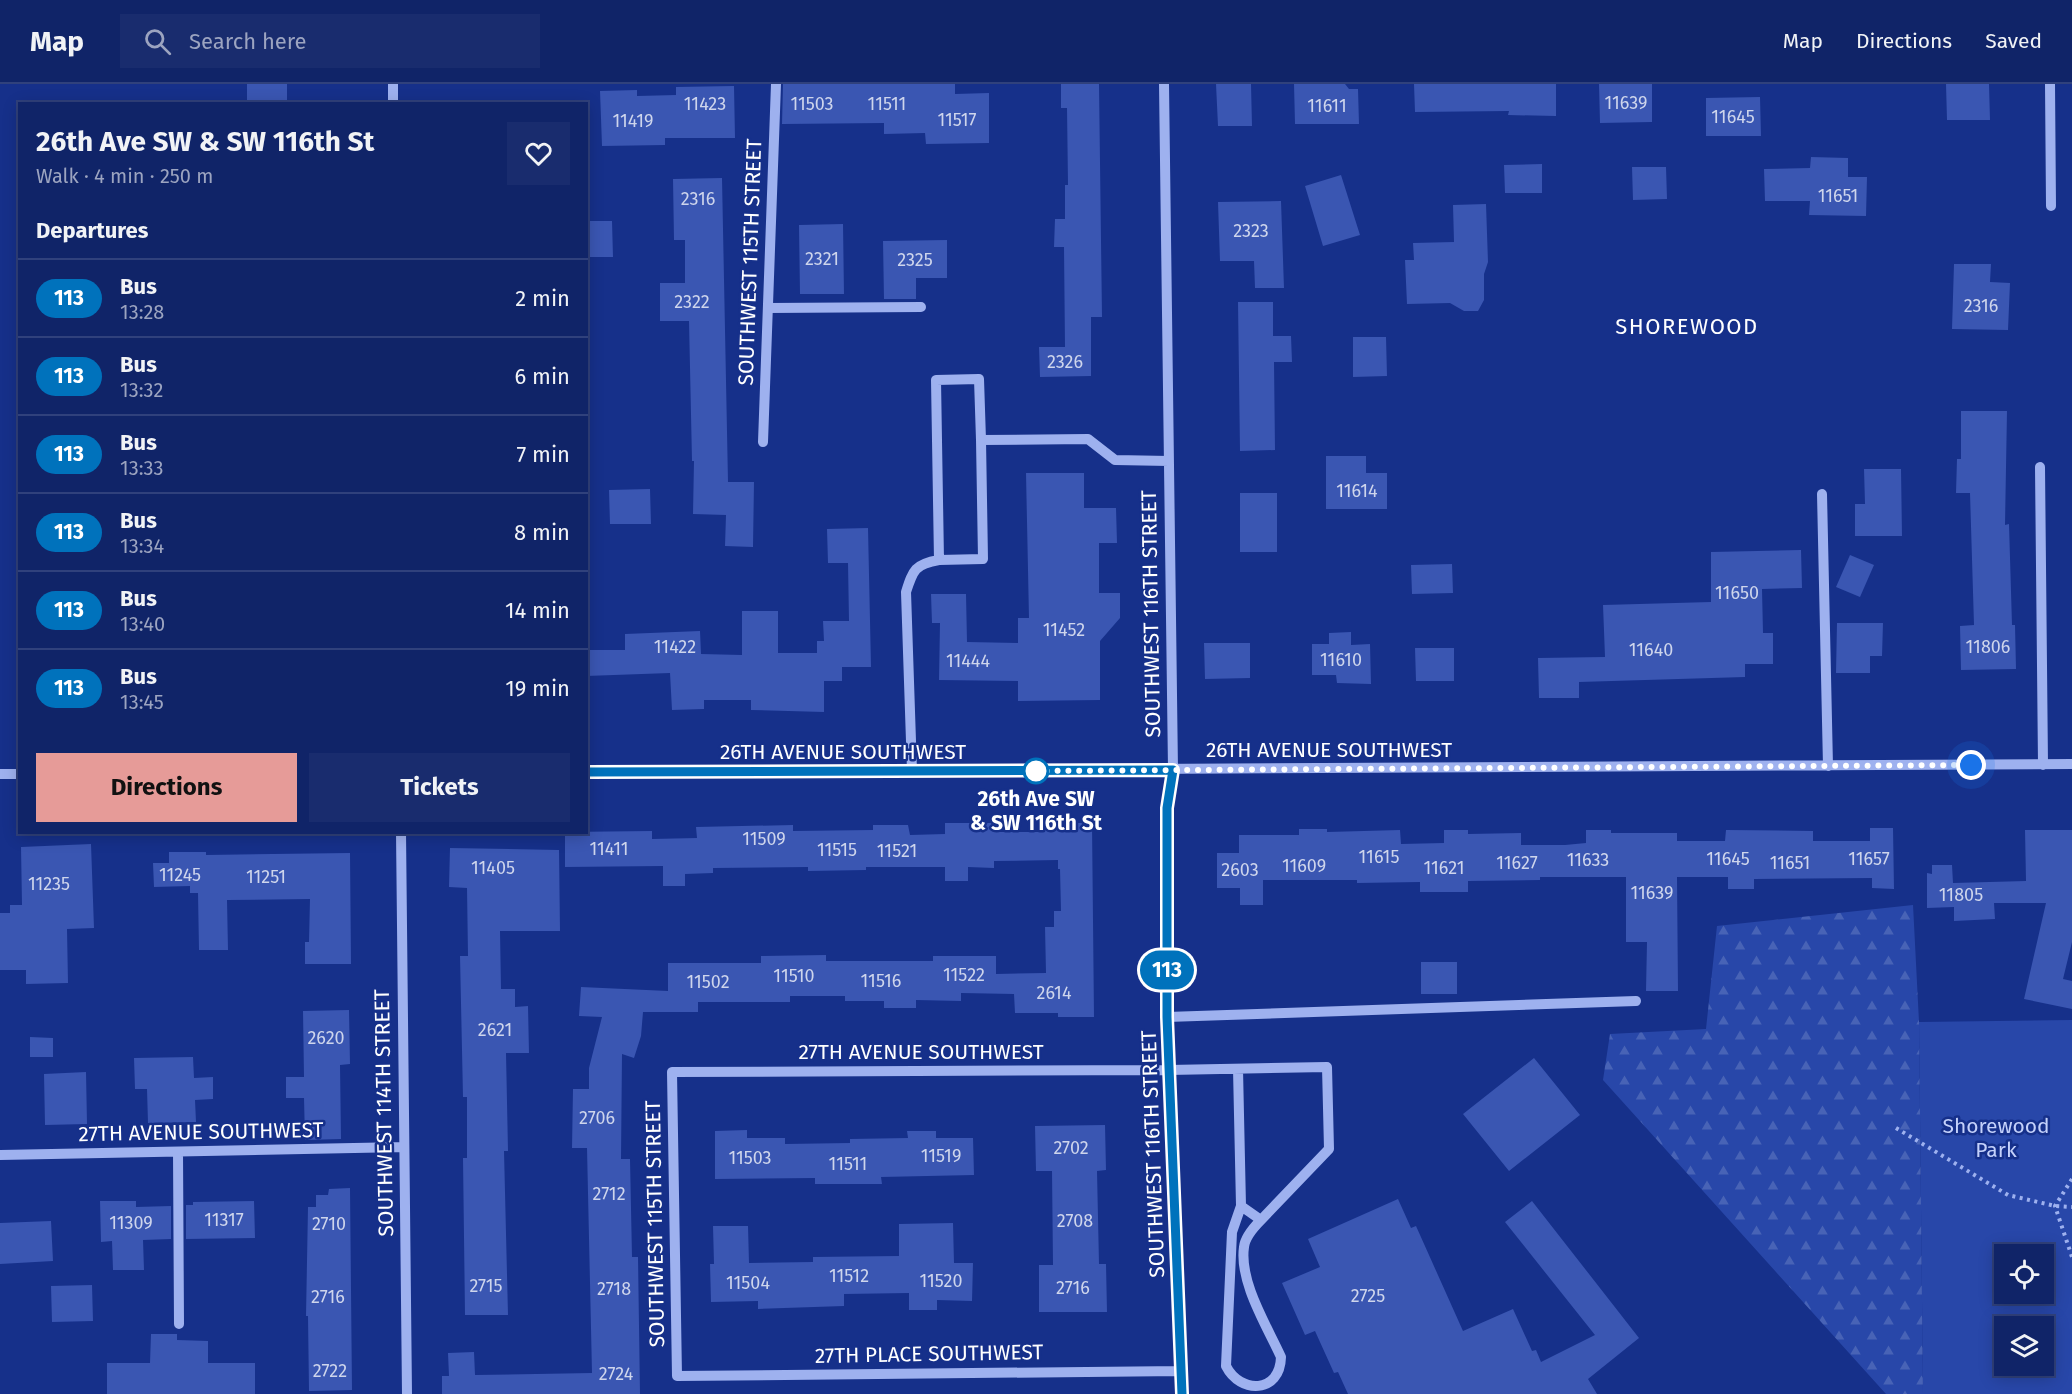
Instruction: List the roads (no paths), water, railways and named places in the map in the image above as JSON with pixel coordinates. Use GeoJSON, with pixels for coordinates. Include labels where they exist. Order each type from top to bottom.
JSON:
{"type":"FeatureCollection","features":[{"type":"Feature","properties":{"kind":"street"},"geometry":{"type":"LineString","coordinates":[[393,84],[393,102]]}},
{"type":"Feature","properties":{"kind":"street","name":"SOUTHWEST 115TH STREET"},"geometry":{"type":"LineString","coordinates":[[763,442],[776,84]]}},
{"type":"Feature","properties":{"kind":"street","name":"SOUTHWEST 116TH STREET"},"geometry":{"type":"LineString","coordinates":[[1164,84],[1173,770],[1167,808],[1167,1017],[1182,1394]]}},
{"type":"Feature","properties":{"kind":"street"},"geometry":{"type":"LineString","coordinates":[[2050,84],[2051,206]]}},
{"type":"Feature","properties":{"kind":"street"},"geometry":{"type":"LineString","coordinates":[[768,308],[921,307]]}},
{"type":"Feature","properties":{"kind":"street"},"geometry":{"type":"LineString","coordinates":[[912,771],[906,592],[912,573],[924,562],[983,559],[979,379],[936,380],[939,560]]}},
{"type":"Feature","properties":{"kind":"street"},"geometry":{"type":"LineString","coordinates":[[981,440],[1088,438],[1115,460],[1169,461]]}},
{"type":"Feature","properties":{"kind":"street"},"geometry":{"type":"LineString","coordinates":[[2040,467],[2043,765]]}},
{"type":"Feature","properties":{"kind":"street"},"geometry":{"type":"LineString","coordinates":[[1822,494],[1828,766]]}},
{"type":"Feature","properties":{"kind":"street","name":"26TH AVENUE SOUTHWEST"},"geometry":{"type":"LineString","coordinates":[[588,772],[2072,764]]}},
{"type":"Feature","properties":{"kind":"street"},"geometry":{"type":"LineString","coordinates":[[0,774],[18,774]]}},
{"type":"Feature","properties":{"kind":"street","name":"SOUTHWEST 114TH STREET"},"geometry":{"type":"LineString","coordinates":[[401,834],[407,1394]]}},
{"type":"Feature","properties":{"kind":"street"},"geometry":{"type":"LineString","coordinates":[[1167,1017],[1636,1001]]}},
{"type":"Feature","properties":{"kind":"street","name":"27TH AVENUE SOUTHWEST"},"geometry":{"type":"LineString","coordinates":[[672,1072],[1327,1067],[1329,1149],[1261,1220]]}},
{"type":"Feature","properties":{"kind":"street"},"geometry":{"type":"LineString","coordinates":[[1239,1069],[1241,1206],[1232,1232],[1226,1366],[1236,1382],[1244,1387],[1253,1388],[1263,1387],[1271,1382],[1277,1375],[1281,1357],[1249,1286],[1244,1268],[1244,1245],[1252,1229],[1261,1220],[1241,1206]]}},
{"type":"Feature","properties":{"kind":"street","name":"SOUTHWEST 115TH STREET"},"geometry":{"type":"LineString","coordinates":[[672,1072],[677,1376]]}},
{"type":"Feature","properties":{"kind":"street","name":"27TH AVENUE SOUTHWEST"},"geometry":{"type":"LineString","coordinates":[[0,1155],[404,1147]]}},
{"type":"Feature","properties":{"kind":"street"},"geometry":{"type":"LineString","coordinates":[[178,1152],[178,1324]]}},
{"type":"Feature","properties":{"kind":"street","name":"27TH PLACE SOUTHWEST"},"geometry":{"type":"LineString","coordinates":[[677,1376],[1181,1371]]}},
{"type":"Feature","properties":{"kind":"place","name":"26th Ave SW & SW 116th St"},"geometry":{"type":"Point","coordinates":[1036,771]}},
{"type":"Feature","properties":{"kind":"district","name":"SHOREWOOD"},"geometry":{"type":"Point","coordinates":[1687,326]}},
{"type":"Feature","properties":{"kind":"park label","name":"Shorewood Park"},"geometry":{"type":"Point","coordinates":[1996,1138]}}]}
